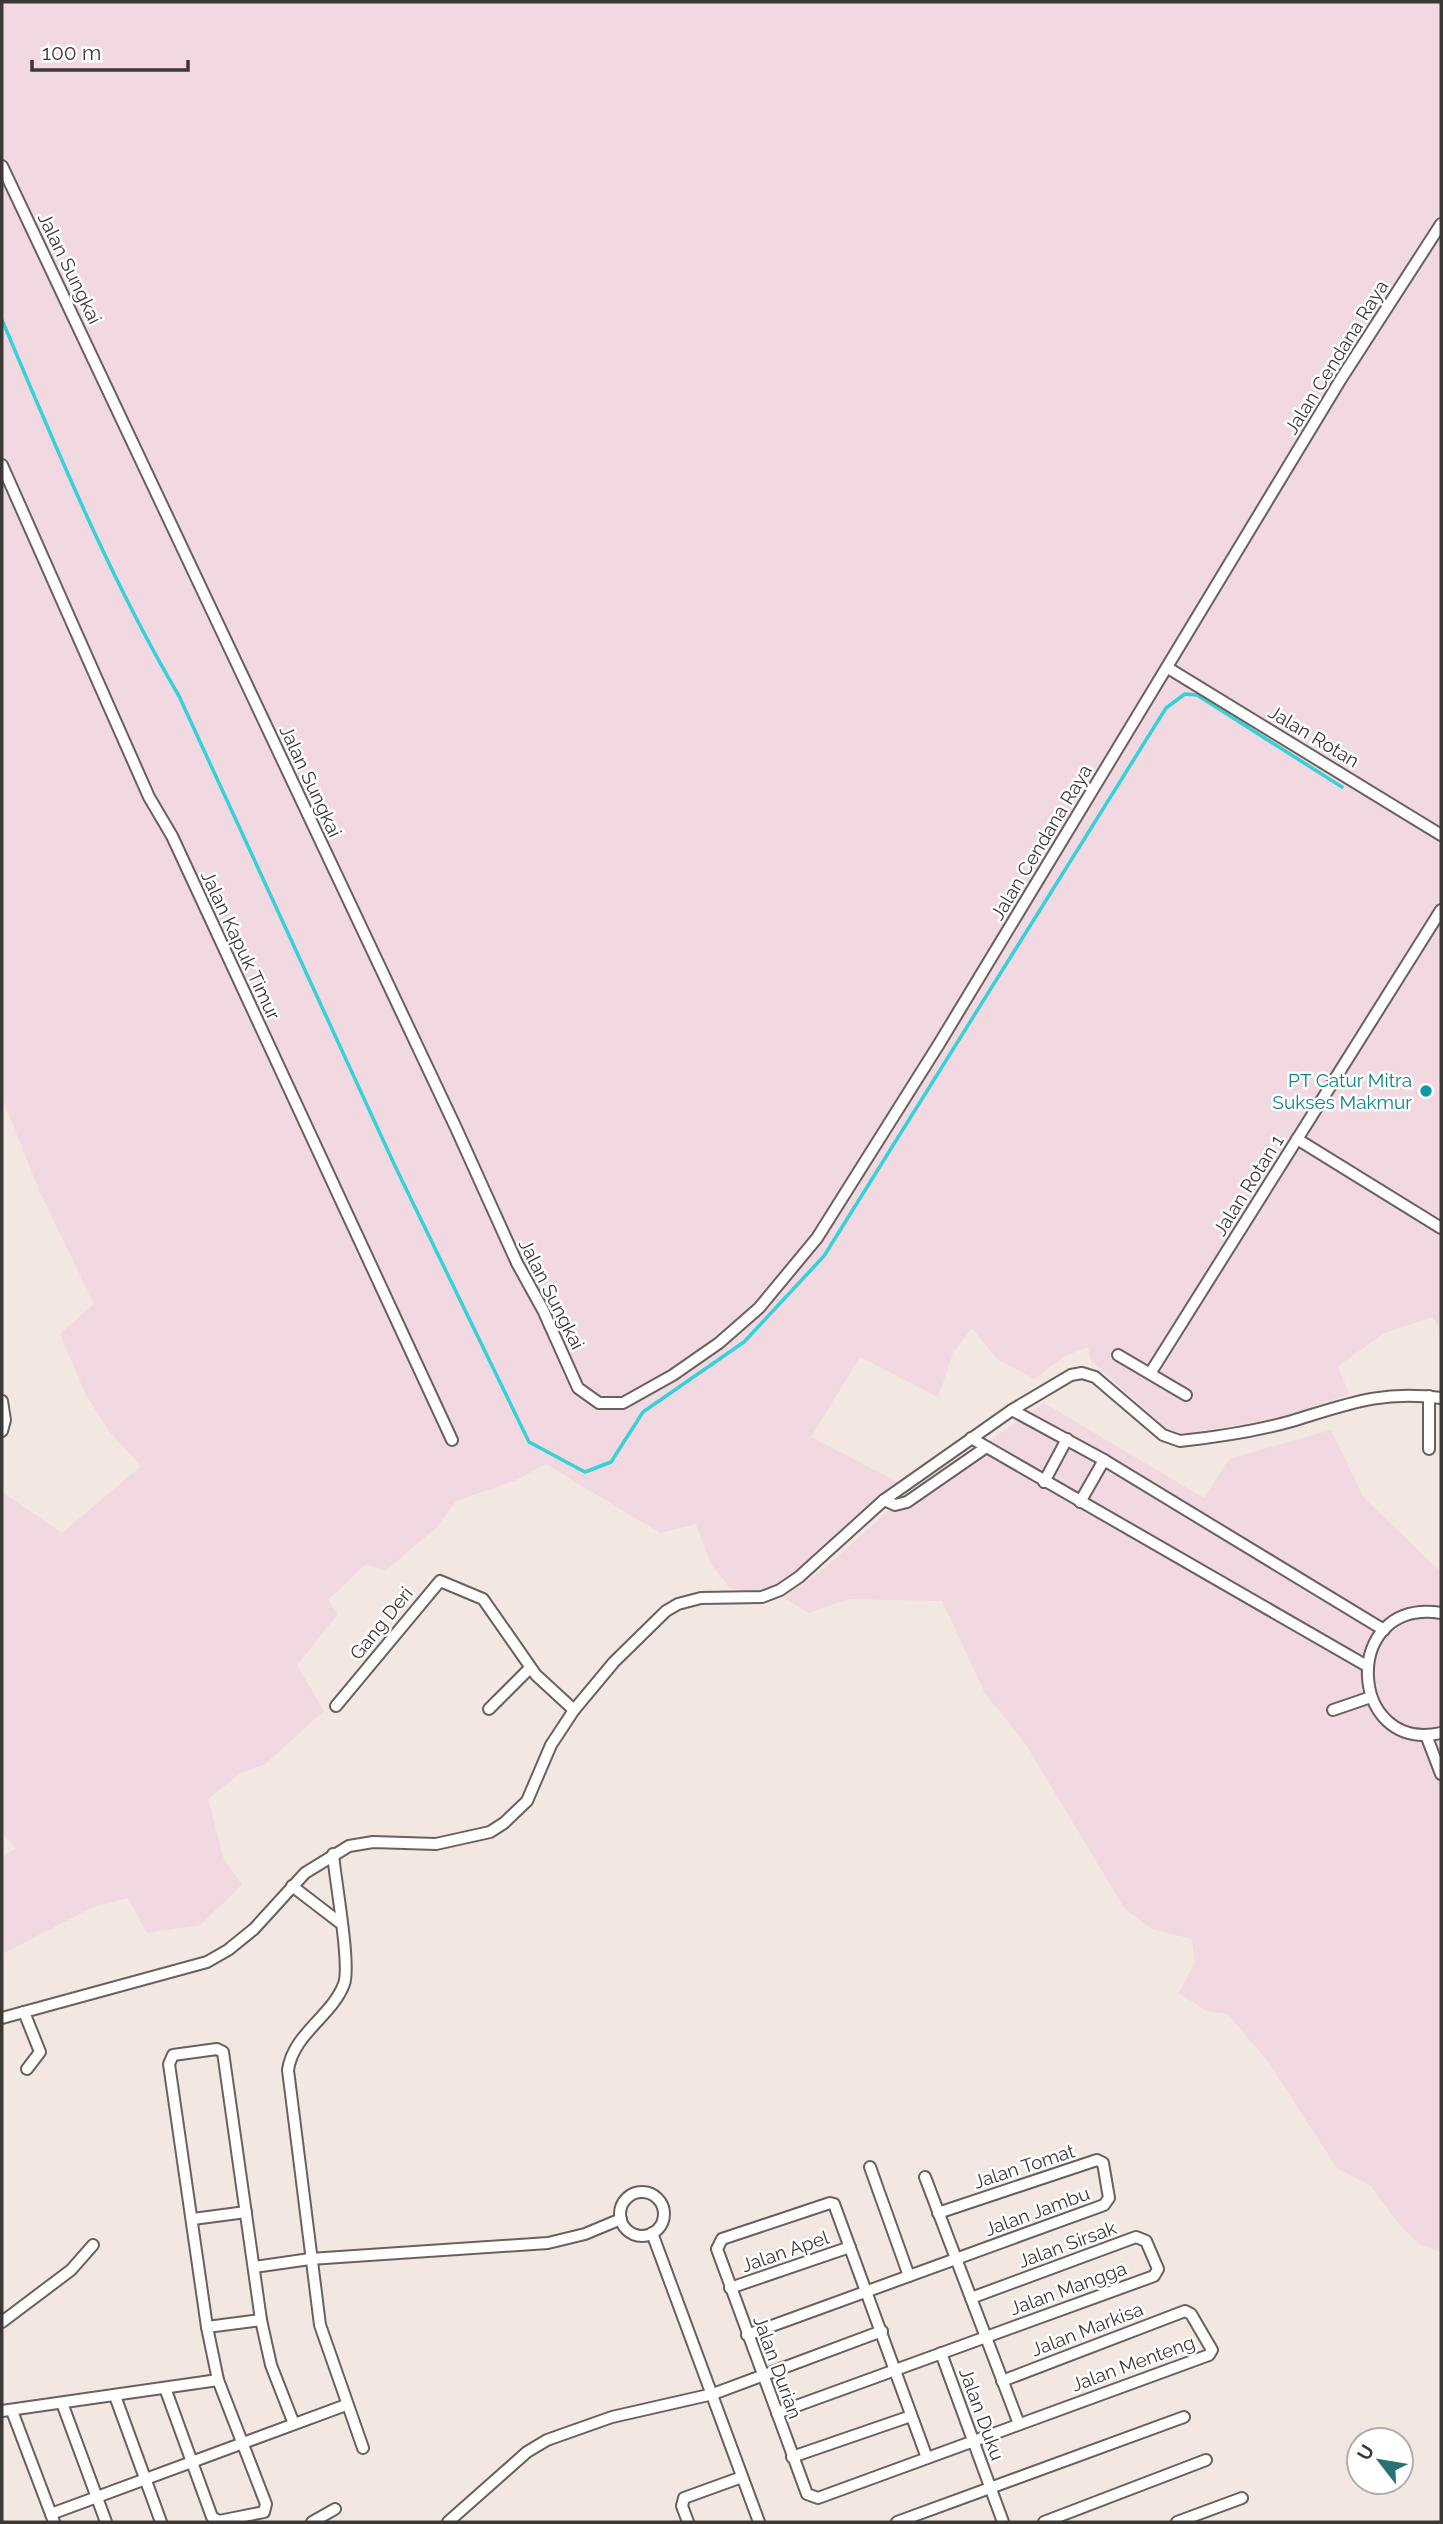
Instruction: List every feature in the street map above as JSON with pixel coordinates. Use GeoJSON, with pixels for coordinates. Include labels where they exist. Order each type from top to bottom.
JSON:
{"type":"FeatureCollection","features":[{"type":"Feature","properties":{"kind":"street","name":"Jalan Sungkai"},"geometry":{"type":"LineString","coordinates":[[2,166],[456,1128],[517,1263],[543,1310],[578,1388],[599,1403]]}},
{"type":"Feature","properties":{"kind":"street","name":"Jalan Cendana Raya"},"geometry":{"type":"LineString","coordinates":[[599,1403],[623,1403],[719,1343],[759,1308],[817,1238],[1168,668],[1341,379],[1441,224]]}},
{"type":"Feature","properties":{"kind":"street","name":"Jalan Kapuk Timur"},"geometry":{"type":"LineString","coordinates":[[2,465],[149,797],[172,836],[452,1440]]}},
{"type":"Feature","properties":{"kind":"street","name":"Jalan Rotan"},"geometry":{"type":"LineString","coordinates":[[1168,668],[1441,835]]}},
{"type":"Feature","properties":{"kind":"street","name":"Jalan Rotan 1"},"geometry":{"type":"LineString","coordinates":[[1151,1372],[1441,910]]}},
{"type":"Feature","properties":{"kind":"street"},"geometry":{"type":"LineString","coordinates":[[1297,1139],[1441,1228]]}},
{"type":"Feature","properties":{"kind":"street"},"geometry":{"type":"LineString","coordinates":[[1118,1355],[1186,1395]]}},
{"type":"Feature","properties":{"kind":"street"},"geometry":{"type":"LineString","coordinates":[[2,2018],[207,1962],[242,1940],[292,1886],[333,1854],[360,1843],[436,1844],[490,1832],[527,1801],[551,1745],[573,1710],[614,1662],[678,1604],[701,1598],[762,1597],[780,1590],[799,1577],[884,1500],[1056,1381],[1083,1373],[1100,1381],[1163,1435],[1180,1441],[1289,1422],[1358,1399],[1435,1397],[1429,1449]]}},
{"type":"Feature","properties":{"kind":"street"},"geometry":{"type":"LineString","coordinates":[[2,1401],[5,1420],[2,1431]]}},
{"type":"Feature","properties":{"kind":"street"},"geometry":{"type":"LineString","coordinates":[[1013,1410],[1104,1460],[1384,1630]]}},
{"type":"Feature","properties":{"kind":"street"},"geometry":{"type":"LineString","coordinates":[[971,1438],[1367,1667]]}},
{"type":"Feature","properties":{"kind":"street"},"geometry":{"type":"LineString","coordinates":[[1044,1482],[1067,1439]]}},
{"type":"Feature","properties":{"kind":"street"},"geometry":{"type":"LineString","coordinates":[[884,1500],[895,1505],[907,1502],[985,1448]]}},
{"type":"Feature","properties":{"kind":"street"},"geometry":{"type":"LineString","coordinates":[[1080,1502],[1104,1460]]}},
{"type":"Feature","properties":{"kind":"street","name":"Gang Deri"},"geometry":{"type":"LineString","coordinates":[[335,1706],[440,1581],[483,1599],[530,1668],[573,1710]]}},
{"type":"Feature","properties":{"kind":"street"},"geometry":{"type":"LineString","coordinates":[[1441,1613],[1410,1614],[1384,1630],[1372,1647],[1367,1667],[1371,1697],[1388,1721],[1406,1731],[1426,1735],[1441,1733]]}},
{"type":"Feature","properties":{"kind":"street"},"geometry":{"type":"LineString","coordinates":[[489,1709],[530,1668]]}},
{"type":"Feature","properties":{"kind":"street"},"geometry":{"type":"LineString","coordinates":[[1333,1710],[1371,1697]]}},
{"type":"Feature","properties":{"kind":"street"},"geometry":{"type":"LineString","coordinates":[[1426,1735],[1441,1774]]}},
{"type":"Feature","properties":{"kind":"street"},"geometry":{"type":"LineString","coordinates":[[333,1854],[346,1958],[343,1986],[293,2053],[288,2070],[320,2325],[363,2448]]}},
{"type":"Feature","properties":{"kind":"street"},"geometry":{"type":"LineString","coordinates":[[292,1886],[340,1922]]}},
{"type":"Feature","properties":{"kind":"street"},"geometry":{"type":"LineString","coordinates":[[24,2012],[40,2052],[27,2069]]}},
{"type":"Feature","properties":{"kind":"street"},"geometry":{"type":"LineString","coordinates":[[165,2388],[215,2520],[261,2514],[266,2504],[218,2380],[207,2327],[169,2064],[173,2055],[217,2049],[223,2052],[261,2320],[271,2365],[294,2424]]}},
{"type":"Feature","properties":{"kind":"street","name":"Jalan Tomat"},"geometry":{"type":"LineString","coordinates":[[938,2213],[1097,2160],[1103,2163],[1106,2180]]}},
{"type":"Feature","properties":{"kind":"street"},"geometry":{"type":"LineString","coordinates":[[870,2167],[909,2276]]}},
{"type":"Feature","properties":{"kind":"street"},"geometry":{"type":"LineString","coordinates":[[850,2247],[927,2458],[1018,2424],[925,2177]]}},
{"type":"Feature","properties":{"kind":"street","name":"Jalan Jambu"},"geometry":{"type":"LineString","coordinates":[[956,2259],[1104,2205],[1109,2198],[1106,2180]]}},
{"type":"Feature","properties":{"kind":"street"},"geometry":{"type":"LineString","coordinates":[[643,2192],[654,2195],[662,2204],[664,2215],[661,2225],[652,2233],[641,2236],[630,2233],[621,2219],[624,2202],[632,2194],[643,2192]]}},
{"type":"Feature","properties":{"kind":"street","name":"Jalan Durian"},"geometry":{"type":"LineString","coordinates":[[850,2247],[835,2207],[830,2203],[722,2239],[718,2244],[730,2288],[807,2494],[818,2498],[927,2458]]}},
{"type":"Feature","properties":{"kind":"street"},"geometry":{"type":"LineString","coordinates":[[193,2219],[246,2212]]}},
{"type":"Feature","properties":{"kind":"street"},"geometry":{"type":"LineString","coordinates":[[254,2267],[310,2259],[548,2243],[585,2234],[621,2219]]}},
{"type":"Feature","properties":{"kind":"street"},"geometry":{"type":"LineString","coordinates":[[652,2233],[759,2522]]}},
{"type":"Feature","properties":{"kind":"street","name":"Jalan Sirsak"},"geometry":{"type":"LineString","coordinates":[[971,2298],[1136,2237],[1146,2241],[1158,2269]]}},
{"type":"Feature","properties":{"kind":"street"},"geometry":{"type":"LineString","coordinates":[[2,2322],[71,2270],[93,2245]]}},
{"type":"Feature","properties":{"kind":"street","name":"Jalan Apel"},"geometry":{"type":"LineString","coordinates":[[730,2288],[850,2247]]}},
{"type":"Feature","properties":{"kind":"street"},"geometry":{"type":"LineString","coordinates":[[747,2335],[956,2259]]}},
{"type":"Feature","properties":{"kind":"street","name":"Jalan Mangga"},"geometry":{"type":"LineString","coordinates":[[777,2413],[1154,2276],[1158,2269]]}},
{"type":"Feature","properties":{"kind":"street","name":"Jalan Markisa"},"geometry":{"type":"LineString","coordinates":[[1002,2381],[1185,2311]]}},
{"type":"Feature","properties":{"kind":"street","name":"Jalan Menteng"},"geometry":{"type":"LineString","coordinates":[[1018,2424],[1209,2355],[1212,2350],[1191,2314],[1185,2311]]}},
{"type":"Feature","properties":{"kind":"street"},"geometry":{"type":"LineString","coordinates":[[207,2327],[261,2320]]}},
{"type":"Feature","properties":{"kind":"street"},"geometry":{"type":"LineString","coordinates":[[448,2522],[527,2452],[547,2440],[611,2417],[713,2394],[882,2331]]}},
{"type":"Feature","properties":{"kind":"street","name":"Jalan Duku"},"geometry":{"type":"LineString","coordinates":[[941,2353],[1003,2522]]}},
{"type":"Feature","properties":{"kind":"street"},"geometry":{"type":"LineString","coordinates":[[218,2380],[7,2411],[52,2518],[144,2478],[346,2405]]}},
{"type":"Feature","properties":{"kind":"street"},"geometry":{"type":"LineString","coordinates":[[115,2396],[161,2522]]}},
{"type":"Feature","properties":{"kind":"street"},"geometry":{"type":"LineString","coordinates":[[62,2403],[106,2522]]}},
{"type":"Feature","properties":{"kind":"street"},"geometry":{"type":"LineString","coordinates":[[792,2457],[911,2416]]}},
{"type":"Feature","properties":{"kind":"street"},"geometry":{"type":"LineString","coordinates":[[897,2522],[1184,2417]]}},
{"type":"Feature","properties":{"kind":"street"},"geometry":{"type":"LineString","coordinates":[[1051,2521],[1206,2460]]}},
{"type":"Feature","properties":{"kind":"street"},"geometry":{"type":"LineString","coordinates":[[688,2522],[682,2506],[684,2498],[742,2477]]}},
{"type":"Feature","properties":{"kind":"street"},"geometry":{"type":"LineString","coordinates":[[1177,2522],[1242,2498]]}},
{"type":"Feature","properties":{"kind":"street"},"geometry":{"type":"LineString","coordinates":[[312,2522],[335,2509]]}},
{"type":"Feature","properties":{"kind":"shaded area"},"geometry":{"type":"Polygon","coordinates":[[[2,2],[1441,2],[1441,1332],[1433,1317],[1384,1333],[1338,1366],[1349,1394],[1280,1418],[1187,1433],[1168,1430],[1091,1361],[1088,1347],[1065,1356],[1034,1379],[997,1359],[972,1328],[953,1353],[938,1397],[860,1357],[811,1437],[900,1483],[855,1516],[796,1573],[759,1592],[730,1588],[710,1563],[696,1524],[660,1533],[546,1464],[516,1480],[456,1501],[437,1527],[385,1571],[366,1564],[328,1600],[338,1614],[297,1665],[324,1711],[265,1764],[239,1774],[208,1799],[223,1858],[242,1885],[200,1925],[147,1933],[128,1898],[93,1907],[2,1954],[2,1858],[16,1848],[2,1833],[2,1492],[62,1533],[141,1466],[108,1430],[86,1395],[60,1334],[94,1304],[39,1190],[2,1097],[2,2]]]}},
{"type":"Feature","properties":{"kind":"shaded area"},"geometry":{"type":"Polygon","coordinates":[[[1044,1403],[1204,1498],[1229,1459],[1331,1430],[1364,1498],[1441,1572],[1441,2252],[1420,2245],[1397,2222],[1371,2186],[1337,2168],[1269,2063],[1228,2014],[1206,2011],[1179,1993],[1195,1962],[1192,1939],[1152,1929],[1125,1909],[1025,1743],[985,1693],[942,1601],[848,1599],[809,1613],[783,1597],[826,1567],[887,1512],[1044,1403]]]}},
{"type":"Feature","properties":{"kind":"waterway"},"geometry":{"type":"LineString","coordinates":[[2,320],[106,558],[179,696],[395,1166],[529,1442],[585,1472],[611,1462],[643,1412],[744,1342],[824,1256],[1166,708],[1185,694],[1197,695],[1342,787]]}},
{"type":"Feature","properties":{"kind":"place","name":"PT Catur Mitra Sukses Makmur"},"geometry":{"type":"Point","coordinates":[1426,1091]}}]}
